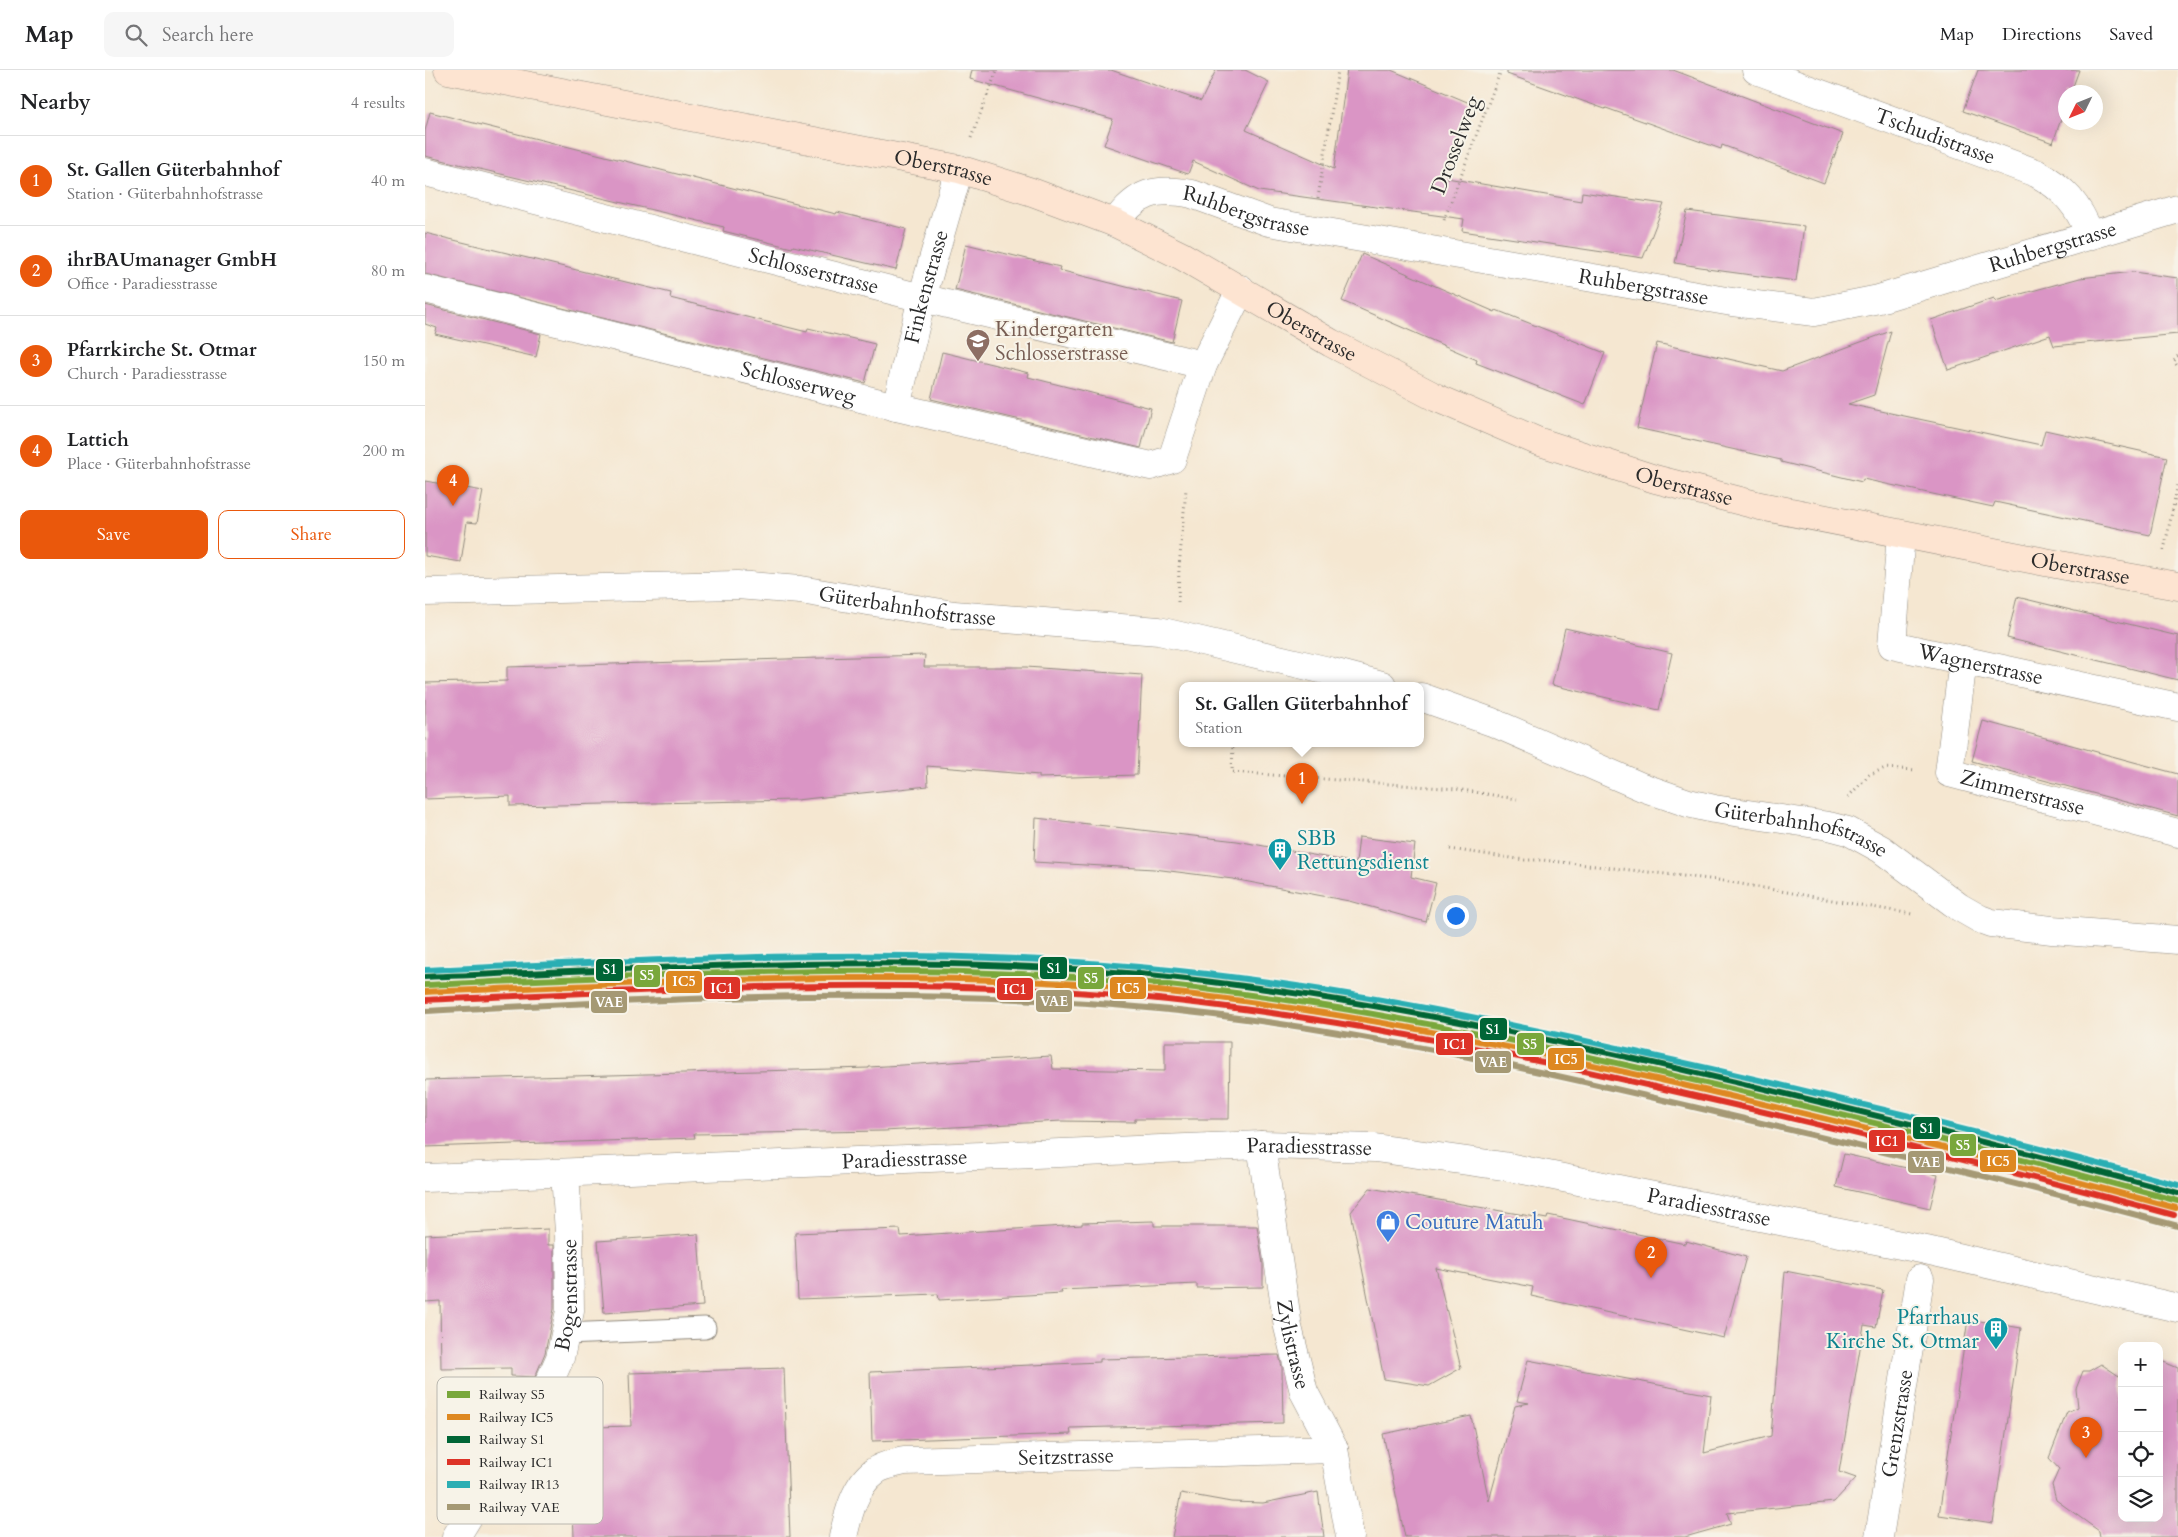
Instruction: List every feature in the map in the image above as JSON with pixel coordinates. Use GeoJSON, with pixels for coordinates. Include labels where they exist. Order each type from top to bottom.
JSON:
{"type":"FeatureCollection","features":[{"type":"Feature","properties":{"kind":"street","name":"Oberstrasse"},"geometry":{"type":"LineString","coordinates":[[448,70],[959,169],[1032,192],[1115,223],[1182,256],[1331,343],[1437,398],[1537,441],[1674,484],[1760,506],[2167,584]]}},
{"type":"Feature","properties":{"kind":"street","name":"Tschudistrasse"},"geometry":{"type":"LineString","coordinates":[[1756,70],[2036,173],[2054,183],[2069,196],[2078,208],[2090,236]]}},
{"type":"Feature","properties":{"kind":"street","name":"Finkenstrasse"},"geometry":{"type":"LineString","coordinates":[[895,407],[922,298],[959,169]]}},
{"type":"Feature","properties":{"kind":"street","name":"Schlosserstrasse"},"geometry":{"type":"LineString","coordinates":[[425,172],[922,298],[1203,365]]}},
{"type":"Feature","properties":{"kind":"street","name":"Ruhbergstrasse"},"geometry":{"type":"LineString","coordinates":[[1115,223],[1133,201],[1149,194],[1165,191],[1192,194],[1269,222],[1731,302],[1815,312],[1879,299],[2178,209]]}},
{"type":"Feature","properties":{"kind":"street","name":"Schlosserweg"},"geometry":{"type":"LineString","coordinates":[[425,289],[895,407],[1151,466],[1172,459],[1203,365]]}},
{"type":"Feature","properties":{"kind":"street"},"geometry":{"type":"LineString","coordinates":[[1203,365],[1241,289]]}},
{"type":"Feature","properties":{"kind":"street","name":"Wagnerstrasse"},"geometry":{"type":"LineString","coordinates":[[1901,534],[1891,645],[2178,707]]}},
{"type":"Feature","properties":{"kind":"street","name":"Güterbahnhofstrasse"},"geometry":{"type":"LineString","coordinates":[[425,592],[737,585],[800,590],[954,615],[1159,631],[1370,682]]}},
{"type":"Feature","properties":{"kind":"street","name":"Zimmerstrasse"},"geometry":{"type":"LineString","coordinates":[[1963,660],[1949,773],[2178,833]]}},
{"type":"Feature","properties":{"kind":"street","name":"Güterbahnhofstrasse"},"geometry":{"type":"LineString","coordinates":[[1424,698],[1492,722],[1642,786],[1688,803],[1714,809],[1829,826],[1848,831],[1881,849],[1959,907],[1991,923],[2061,931],[2178,940]]}},
{"type":"Feature","properties":{"kind":"street","name":"Paradiesstrasse"},"geometry":{"type":"LineString","coordinates":[[425,1178],[565,1174],[1261,1145],[1375,1148],[1503,1166],[1926,1250],[2178,1308]]}},
{"type":"Feature","properties":{"kind":"street","name":"Zylistrasse"},"geometry":{"type":"LineString","coordinates":[[1261,1145],[1288,1327],[1304,1392],[1334,1449],[1350,1537]]}},
{"type":"Feature","properties":{"kind":"street","name":"Bogenstrasse"},"geometry":{"type":"LineString","coordinates":[[551,1377],[560,1358],[570,1311],[569,1232],[565,1174]]}},
{"type":"Feature","properties":{"kind":"street","name":"Grenzstrasse"},"geometry":{"type":"LineString","coordinates":[[1879,1537],[1920,1279]]}},
{"type":"Feature","properties":{"kind":"street","name":"Seitzstrasse"},"geometry":{"type":"LineString","coordinates":[[843,1537],[854,1500],[864,1483],[874,1472],[886,1465],[904,1461],[1334,1449]]}},
{"type":"Feature","properties":{"kind":"street","name":"Bogenstrasse"},"geometry":{"type":"LineString","coordinates":[[456,1537],[464,1524]]}},
{"type":"Feature","properties":{"kind":"lane"},"geometry":{"type":"LineString","coordinates":[[566,1334],[705,1328]]}},
{"type":"Feature","properties":{"kind":"path"},"geometry":{"type":"LineString","coordinates":[[959,169],[997,70]]}},
{"type":"Feature","properties":{"kind":"path"},"geometry":{"type":"LineString","coordinates":[[1314,229],[1338,70]]}},
{"type":"Feature","properties":{"kind":"path","name":"Drosselweg"},"geometry":{"type":"LineString","coordinates":[[1442,223],[1501,70]]}},
{"type":"Feature","properties":{"kind":"path"},"geometry":{"type":"LineString","coordinates":[[2178,356],[2174,360],[2178,366]]}},
{"type":"Feature","properties":{"kind":"path"},"geometry":{"type":"LineString","coordinates":[[2167,584],[2178,484]]}},
{"type":"Feature","properties":{"kind":"path"},"geometry":{"type":"LineString","coordinates":[[1179,568],[1187,486]]}},
{"type":"Feature","properties":{"kind":"path"},"geometry":{"type":"LineString","coordinates":[[1233,747],[1233,772],[1456,789],[1517,799]]}},
{"type":"Feature","properties":{"kind":"path"},"geometry":{"type":"LineString","coordinates":[[1829,826],[1851,792],[1869,775],[1885,768],[1949,773]]}},
{"type":"Feature","properties":{"kind":"path"},"geometry":{"type":"LineString","coordinates":[[1450,849],[1525,860],[1543,860],[1718,880],[1917,915]]}},
{"type":"Feature","properties":{"kind":"building"},"geometry":{"type":"Polygon","coordinates":[[[972,70],[1111,70],[1201,101],[1216,70],[1245,70],[1269,82],[1246,130],[1334,169],[1347,70],[1391,70],[1472,104],[1441,177],[1581,201],[1582,192],[1664,204],[1643,258],[1462,231],[1464,219],[1259,191],[1193,161],[1188,174],[1104,145],[1113,119],[970,79],[972,70]]]}},
{"type":"Feature","properties":{"kind":"building"},"geometry":{"type":"Polygon","coordinates":[[[1507,70],[1673,70],[1843,134],[1824,183],[1722,145],[1721,149],[1605,109],[1507,74],[1507,70]]]}},
{"type":"Feature","properties":{"kind":"building"},"geometry":{"type":"Polygon","coordinates":[[[1978,70],[2079,70],[2074,85],[2058,85],[2058,128],[2053,143],[1963,111],[1978,70]]]}},
{"type":"Feature","properties":{"kind":"building"},"geometry":{"type":"Polygon","coordinates":[[[430,112],[836,214],[837,212],[906,229],[896,270],[793,246],[792,248],[723,231],[724,227],[425,156],[425,131],[430,112]]]}},
{"type":"Feature","properties":{"kind":"building"},"geometry":{"type":"Polygon","coordinates":[[[1687,211],[1804,226],[1796,281],[1675,263],[1687,211]]]}},
{"type":"Feature","properties":{"kind":"building"},"geometry":{"type":"Polygon","coordinates":[[[425,233],[671,293],[670,298],[807,332],[808,328],[875,344],[865,383],[425,274],[425,233]]]}},
{"type":"Feature","properties":{"kind":"building"},"geometry":{"type":"Polygon","coordinates":[[[966,244],[1060,267],[1059,270],[1182,301],[1172,342],[955,290],[966,244]]]}},
{"type":"Feature","properties":{"kind":"building"},"geometry":{"type":"Polygon","coordinates":[[[1362,254],[1495,312],[1496,310],[1605,353],[1585,405],[1476,363],[1477,360],[1342,301],[1362,254]]]}},
{"type":"Feature","properties":{"kind":"building"},"geometry":{"type":"Polygon","coordinates":[[[2133,272],[2178,278],[2178,334],[2054,346],[2050,335],[1948,370],[1931,320],[1994,298],[1995,301],[2080,278],[2133,272]]]}},
{"type":"Feature","properties":{"kind":"building"},"geometry":{"type":"Polygon","coordinates":[[[425,305],[541,334],[536,357],[435,334],[437,328],[425,324],[425,305]]]}},
{"type":"Feature","properties":{"kind":"building"},"geometry":{"type":"Polygon","coordinates":[[[1891,331],[1874,395],[1848,404],[2041,445],[2045,430],[2167,457],[2150,535],[1995,502],[1993,507],[1863,479],[1862,482],[1781,462],[1781,460],[1637,428],[1657,343],[1782,371],[1891,331]]]}},
{"type":"Feature","properties":{"kind":"building"},"geometry":{"type":"Polygon","coordinates":[[[942,352],[1029,373],[1028,377],[1151,408],[1141,448],[931,399],[942,352]]]}},
{"type":"Feature","properties":{"kind":"building"},"geometry":{"type":"Polygon","coordinates":[[[425,481],[483,491],[477,523],[467,522],[461,562],[425,556],[425,481]]]}},
{"type":"Feature","properties":{"kind":"building"},"geometry":{"type":"Polygon","coordinates":[[[2017,597],[2178,636],[2178,680],[2007,638],[2017,597]]]}},
{"type":"Feature","properties":{"kind":"building"},"geometry":{"type":"Polygon","coordinates":[[[1565,628],[1672,653],[1659,710],[1552,685],[1565,628]]]}},
{"type":"Feature","properties":{"kind":"building"},"geometry":{"type":"Polygon","coordinates":[[[925,655],[924,667],[1026,667],[1142,675],[1137,775],[1039,778],[1039,775],[927,766],[928,786],[796,800],[510,806],[510,796],[425,799],[425,683],[507,681],[507,667],[925,655]]]}},
{"type":"Feature","properties":{"kind":"building"},"geometry":{"type":"Polygon","coordinates":[[[1983,721],[2178,774],[2178,816],[1972,761],[1983,721]]]}},
{"type":"Feature","properties":{"kind":"building","name":"SBB Rettungsdienst"},"geometry":{"type":"Polygon","coordinates":[[[1036,818],[1237,841],[1356,863],[1359,837],[1415,844],[1411,877],[1436,883],[1426,922],[1349,901],[1233,879],[1154,869],[1034,862],[1036,818]]]}},
{"type":"Feature","properties":{"kind":"building"},"geometry":{"type":"Polygon","coordinates":[[[1165,1042],[1230,1042],[1229,1119],[1135,1119],[1135,1122],[1061,1121],[884,1131],[694,1134],[695,1138],[425,1147],[425,1080],[869,1068],[1051,1056],[1053,1069],[1165,1071],[1165,1042]]]}},
{"type":"Feature","properties":{"kind":"building"},"geometry":{"type":"Polygon","coordinates":[[[1844,1154],[1938,1175],[1930,1208],[1836,1187],[1844,1154]]]}},
{"type":"Feature","properties":{"kind":"building"},"geometry":{"type":"Polygon","coordinates":[[[1370,1188],[1547,1219],[1548,1215],[1685,1244],[1686,1241],[1746,1257],[1724,1338],[1531,1296],[1533,1287],[1436,1268],[1461,1368],[1429,1386],[1384,1379],[1351,1212],[1370,1188]]]}},
{"type":"Feature","properties":{"kind":"building"},"geometry":{"type":"Polygon","coordinates":[[[1154,1221],[1154,1226],[1257,1226],[1263,1264],[1263,1287],[1197,1288],[1197,1284],[1061,1290],[1062,1293],[939,1300],[938,1294],[798,1299],[795,1233],[900,1229],[901,1236],[1082,1225],[1082,1223],[1154,1221]]]}},
{"type":"Feature","properties":{"kind":"building"},"geometry":{"type":"Polygon","coordinates":[[[548,1229],[548,1245],[554,1245],[554,1309],[545,1353],[535,1377],[511,1376],[511,1368],[441,1369],[440,1301],[425,1302],[425,1235],[548,1229]]]}},
{"type":"Feature","properties":{"kind":"building"},"geometry":{"type":"Polygon","coordinates":[[[698,1234],[703,1306],[604,1313],[598,1241],[698,1234]]]}},
{"type":"Feature","properties":{"kind":"building"},"geometry":{"type":"Polygon","coordinates":[[[1785,1271],[1883,1290],[1876,1327],[1864,1325],[1839,1472],[1856,1478],[1834,1502],[1727,1513],[1731,1524],[1685,1537],[1405,1537],[1383,1434],[1471,1416],[1489,1501],[1515,1406],[1529,1403],[1517,1401],[1528,1360],[1711,1395],[1704,1453],[1771,1436],[1785,1271]]]}},
{"type":"Feature","properties":{"kind":"building"},"geometry":{"type":"Polygon","coordinates":[[[1968,1319],[2021,1328],[1993,1523],[1939,1515],[1968,1319]]]}},
{"type":"Feature","properties":{"kind":"building"},"geometry":{"type":"Polygon","coordinates":[[[1279,1355],[1282,1367],[1283,1423],[1070,1428],[1071,1434],[872,1441],[870,1372],[1100,1362],[1100,1359],[1279,1355]]]}},
{"type":"Feature","properties":{"kind":"building"},"geometry":{"type":"Polygon","coordinates":[[[2163,1362],[2178,1368],[2178,1537],[2100,1537],[2099,1531],[2056,1500],[2052,1485],[2059,1469],[2049,1458],[2067,1412],[2078,1407],[2076,1389],[2083,1371],[2089,1371],[2101,1364],[2118,1375],[2118,1522],[2163,1522],[2163,1362]]]}},
{"type":"Feature","properties":{"kind":"building"},"geometry":{"type":"Polygon","coordinates":[[[784,1368],[790,1537],[574,1537],[574,1524],[603,1524],[603,1427],[631,1426],[629,1373],[784,1368]]]}},
{"type":"Feature","properties":{"kind":"building"},"geometry":{"type":"Polygon","coordinates":[[[1318,1492],[1324,1537],[1172,1537],[1181,1493],[1231,1502],[1263,1503],[1318,1492]]]}},
{"type":"Feature","properties":{"kind":"rail line","name":"IR13"},"geometry":{"type":"LineString","coordinates":[[425,970],[782,956],[871,956],[1050,960],[1202,973],[1328,991],[1454,1013],[1578,1039],[1910,1116],[2178,1185]]}},
{"type":"Feature","properties":{"kind":"rail line","name":"S1"},"geometry":{"type":"LineString","coordinates":[[425,977],[782,964],[871,963],[961,964],[1050,968],[1207,981],[1409,1012],[1609,1053],[1927,1128],[2178,1193]]}},
{"type":"Feature","properties":{"kind":"rail line","name":"S5"},"geometry":{"type":"LineString","coordinates":[[425,985],[693,974],[871,971],[1050,975],[1207,989],[1409,1020],[1609,1061],[1864,1120],[2178,1201]]}},
{"type":"Feature","properties":{"kind":"rail line","name":"IC5"},"geometry":{"type":"LineString","coordinates":[[425,992],[693,981],[871,978],[1049,982],[1206,996],[1408,1027],[1608,1068],[1926,1143],[2176,1208]]}},
{"type":"Feature","properties":{"kind":"rail line","name":"IC1"},"geometry":{"type":"LineString","coordinates":[[426,1000],[782,986],[871,986],[1049,990],[1205,1004],[1340,1023],[1540,1061],[1862,1135],[2174,1215]]}},
{"type":"Feature","properties":{"kind":"rail line","name":"VAE"},"geometry":{"type":"LineString","coordinates":[[425,1011],[605,1002],[787,996],[877,996],[968,997],[1058,1001],[1222,1016],[1370,1038],[1590,1083],[1957,1170],[2178,1226]]}},
{"type":"Feature","properties":{"kind":"place","name":"Kindergarten Schlosserstrasse"},"geometry":{"type":"Point","coordinates":[978,362]}},
{"type":"Feature","properties":{"kind":"place","name":"Lattich"},"geometry":{"type":"Point","coordinates":[453,506]}},
{"type":"Feature","properties":{"kind":"place","name":"St. Gallen Güterbahnhof"},"geometry":{"type":"Point","coordinates":[1302,804]}},
{"type":"Feature","properties":{"kind":"place","name":"SBB Rettungsdienst"},"geometry":{"type":"Point","coordinates":[1280,871]}},
{"type":"Feature","properties":{"kind":"place","name":"Couture Matuh"},"geometry":{"type":"Point","coordinates":[1388,1243]}},
{"type":"Feature","properties":{"kind":"place","name":"ihrBAUmanager GmbH"},"geometry":{"type":"Point","coordinates":[1651,1278]}},
{"type":"Feature","properties":{"kind":"place","name":"Pfarrhaus Kirche St. Otmar"},"geometry":{"type":"Point","coordinates":[1996,1350]}},
{"type":"Feature","properties":{"kind":"place","name":"Pfarrkirche St. Otmar"},"geometry":{"type":"Point","coordinates":[2086,1458]}}]}
